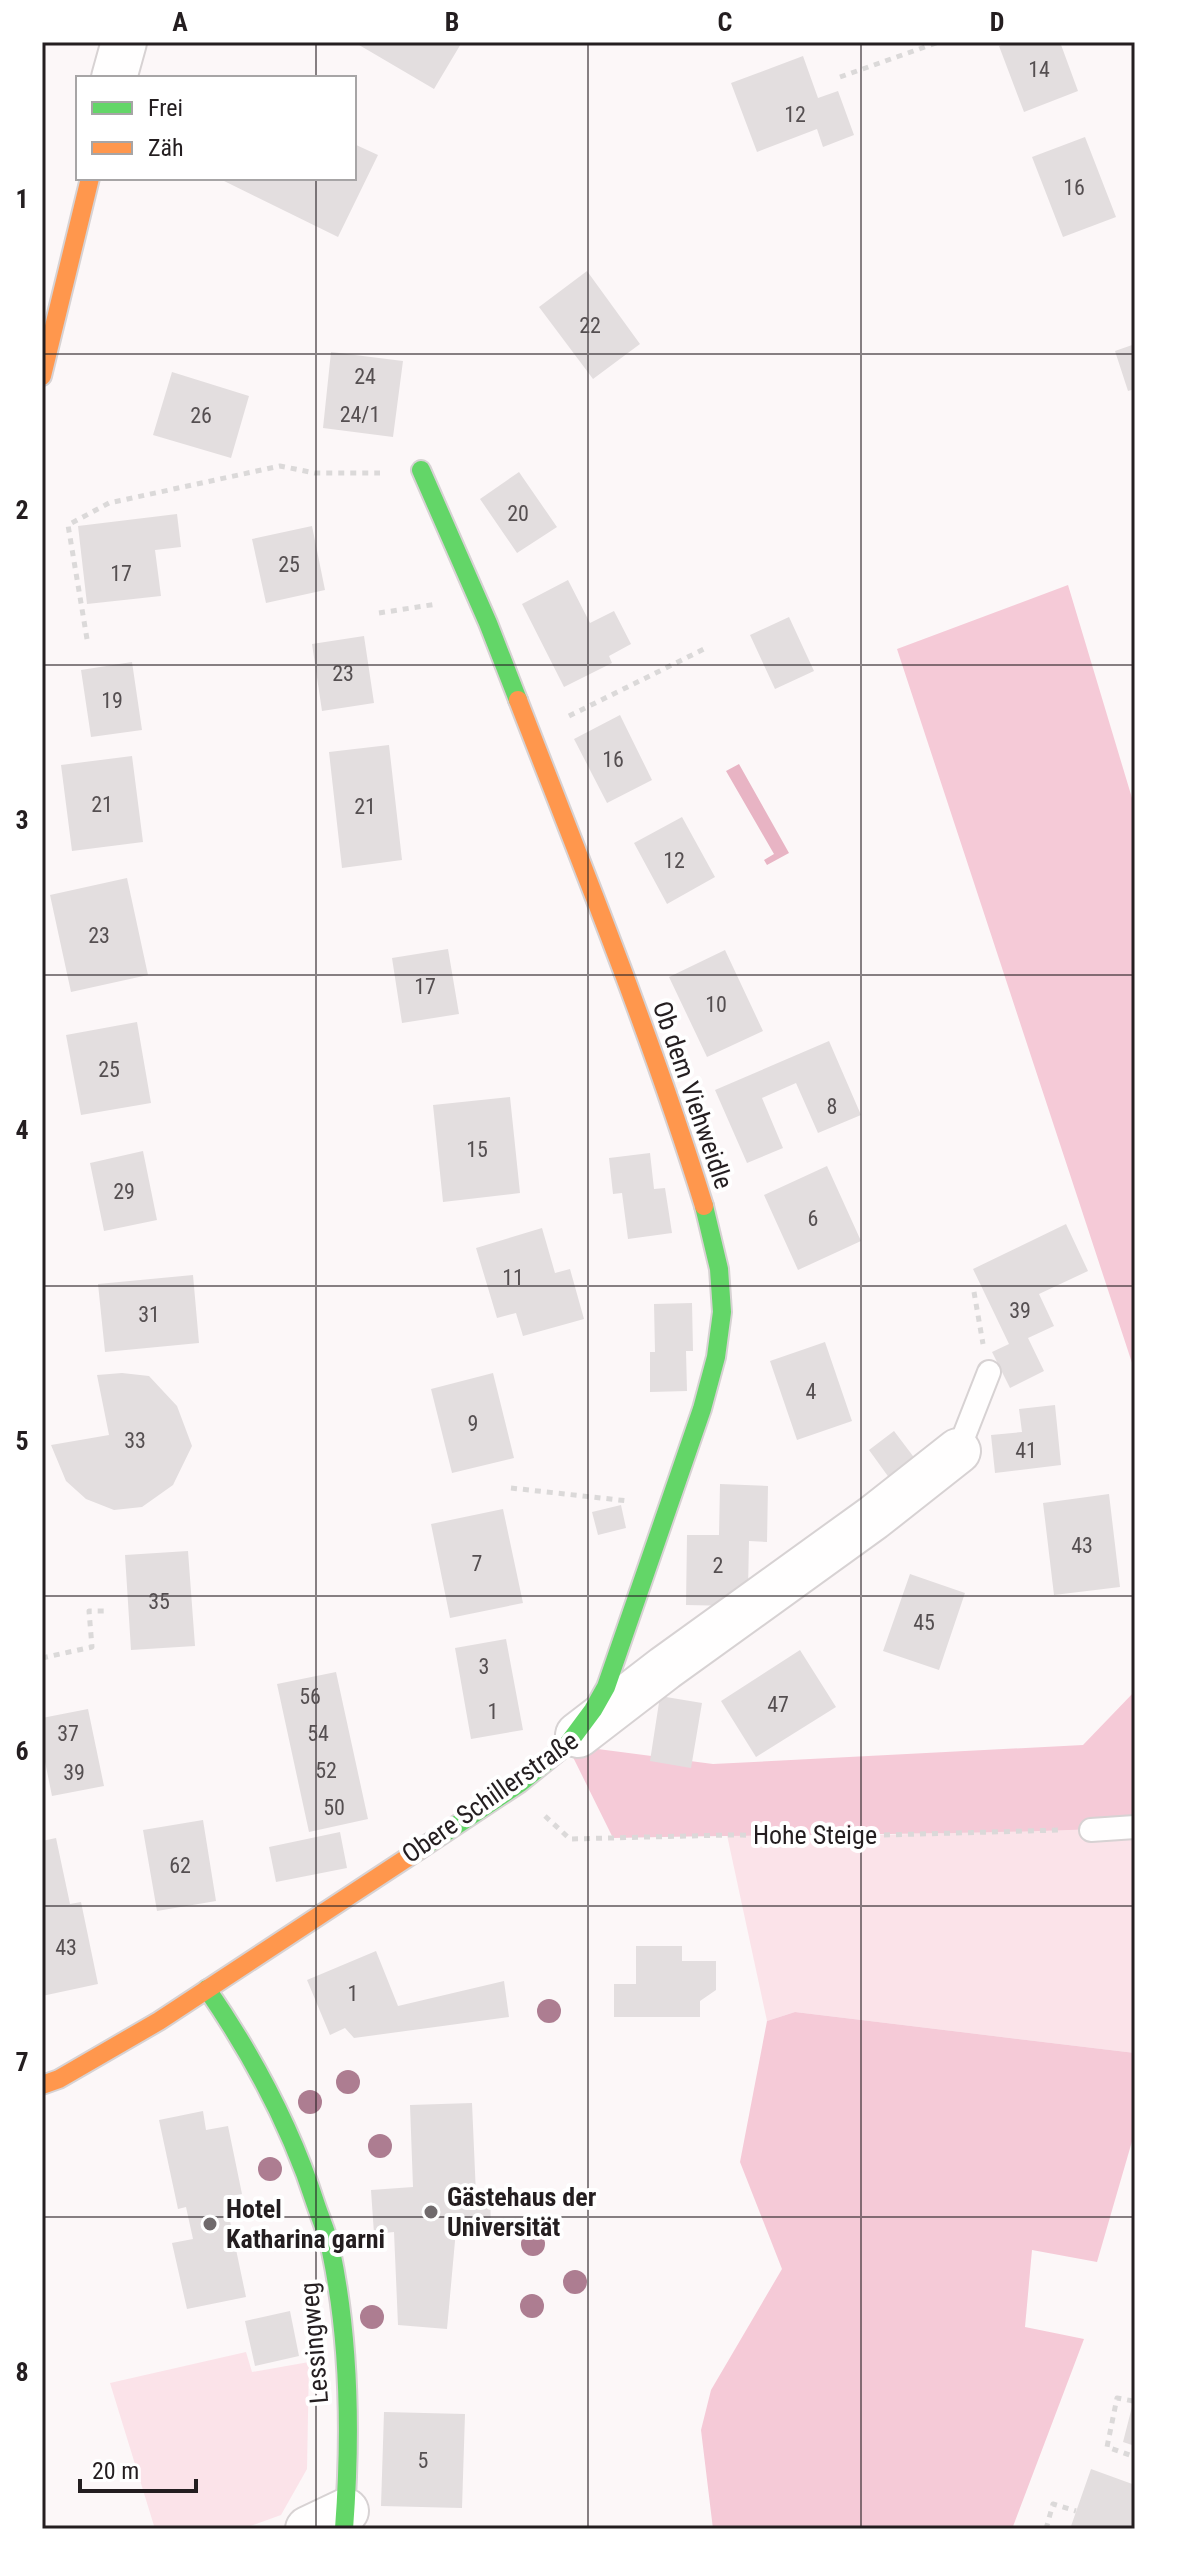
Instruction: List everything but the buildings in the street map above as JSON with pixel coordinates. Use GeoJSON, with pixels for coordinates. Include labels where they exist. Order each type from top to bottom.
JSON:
{"type":"FeatureCollection","features":[{"type":"Feature","properties":{"kind":"street"},"geometry":{"type":"LineString","coordinates":[[115,76],[124,42]]}},
{"type":"Feature","properties":{"kind":"street"},"geometry":{"type":"LineString","coordinates":[[42,376],[90,180]]}},
{"type":"Feature","properties":{"kind":"street","name":"Ob dem Viehweidle"},"geometry":{"type":"LineString","coordinates":[[421,470],[477,598],[531,734],[668,1095],[708,1221],[719,1269],[722,1312],[716,1357],[702,1409],[606,1687],[582,1727],[567,1745]]}},
{"type":"Feature","properties":{"kind":"street","name":"Obere Schillerstraße"},"geometry":{"type":"LineString","coordinates":[[42,2085],[107,2053],[520,1783],[645,1683],[860,1527],[958,1451]]}},
{"type":"Feature","properties":{"kind":"street","name":"Lessingweg"},"geometry":{"type":"LineString","coordinates":[[207,1989],[230,2021],[292,2137],[314,2193],[332,2255],[348,2423],[332,2523]]}},
{"type":"Feature","properties":{"kind":"lane"},"geometry":{"type":"LineString","coordinates":[[958,1451],[989,1372]]}},
{"type":"Feature","properties":{"kind":"lane"},"geometry":{"type":"LineString","coordinates":[[1091,1830],[1135,1827]]}},
{"type":"Feature","properties":{"kind":"path"},"geometry":{"type":"LineString","coordinates":[[840,77],[939,42]]}},
{"type":"Feature","properties":{"kind":"path"},"geometry":{"type":"LineString","coordinates":[[87,639],[68,525],[109,503],[280,466],[315,473],[386,474],[421,470]]}},
{"type":"Feature","properties":{"kind":"path"},"geometry":{"type":"LineString","coordinates":[[379,613],[477,598]]}},
{"type":"Feature","properties":{"kind":"path"},"geometry":{"type":"LineString","coordinates":[[531,734],[708,647]]}},
{"type":"Feature","properties":{"kind":"path"},"geometry":{"type":"LineString","coordinates":[[974,1292],[989,1372]]}},
{"type":"Feature","properties":{"kind":"path"},"geometry":{"type":"LineString","coordinates":[[511,1488],[668,1506]]}},
{"type":"Feature","properties":{"kind":"path"},"geometry":{"type":"LineString","coordinates":[[42,1658],[92,1647],[89,1611],[107,1611]]}},
{"type":"Feature","properties":{"kind":"path","name":"Hohe Steige"},"geometry":{"type":"LineString","coordinates":[[520,1783],[546,1817],[570,1839],[1091,1830]]}},
{"type":"Feature","properties":{"kind":"path"},"geometry":{"type":"LineString","coordinates":[[1133,2401],[1117,2398],[1107,2447],[1135,2457]]}},
{"type":"Feature","properties":{"kind":"path"},"geometry":{"type":"LineString","coordinates":[[1046,2529],[1053,2504],[1076,2511]]}},
{"type":"Feature","properties":{"kind":"shaded area"},"geometry":{"type":"Polygon","coordinates":[[[1068,585],[1135,808],[1135,1372],[897,649],[1068,585]]]}},
{"type":"Feature","properties":{"kind":"shaded area"},"geometry":{"type":"Polygon","coordinates":[[[739,764],[789,853],[767,865],[764,860],[774,854],[726,771],[739,764]]]}},
{"type":"Feature","properties":{"kind":"shaded area"},"geometry":{"type":"Polygon","coordinates":[[[1135,1691],[1135,1827],[613,1838],[567,1745],[713,1764],[1083,1745],[1135,1691]]]}},
{"type":"Feature","properties":{"kind":"shaded area"},"geometry":{"type":"Polygon","coordinates":[[[1135,1827],[1135,2053],[795,2012],[767,2021],[727,1835],[848,1836],[1135,1827]]]}},
{"type":"Feature","properties":{"kind":"shaded area"},"geometry":{"type":"Polygon","coordinates":[[[795,2012],[1135,2053],[1135,2131],[1097,2262],[1032,2250],[1025,2327],[1084,2339],[1012,2529],[713,2529],[701,2430],[711,2390],[782,2269],[740,2162],[767,2021],[795,2012]]]}},
{"type":"Feature","properties":{"kind":"shaded area"},"geometry":{"type":"Polygon","coordinates":[[[246,2352],[252,2372],[309,2362],[307,2469],[281,2515],[242,2529],[155,2529],[110,2383],[246,2352]]]}},
{"type":"Feature","properties":{"kind":"traffic: fast"},"geometry":{"type":"LineString","coordinates":[[421,470],[518,700]]}},
{"type":"Feature","properties":{"kind":"traffic: fast"},"geometry":{"type":"LineString","coordinates":[[419,1850],[520,1783],[567,1745],[606,1687],[702,1409],[716,1357],[722,1312],[719,1269],[704,1206]]}},
{"type":"Feature","properties":{"kind":"traffic: fast"},"geometry":{"type":"LineString","coordinates":[[207,1989],[240,2040],[283,2120],[330,2245],[342,2320],[347,2390],[348,2460],[344,2529]]}},
{"type":"Feature","properties":{"kind":"traffic: slow"},"geometry":{"type":"LineString","coordinates":[[42,376],[90,180]]}},
{"type":"Feature","properties":{"kind":"traffic: slow"},"geometry":{"type":"LineString","coordinates":[[518,700],[639,1015],[704,1206]]}},
{"type":"Feature","properties":{"kind":"traffic: slow"},"geometry":{"type":"LineString","coordinates":[[42,2085],[59,2079],[159,2021],[419,1850]]}},
{"type":"Feature","properties":{"kind":"place","name":"Gästehaus der Universität"},"geometry":{"type":"Point","coordinates":[431,2212]}},
{"type":"Feature","properties":{"kind":"place","name":"Hotel Katharina garni"},"geometry":{"type":"Point","coordinates":[210,2224]}}]}
